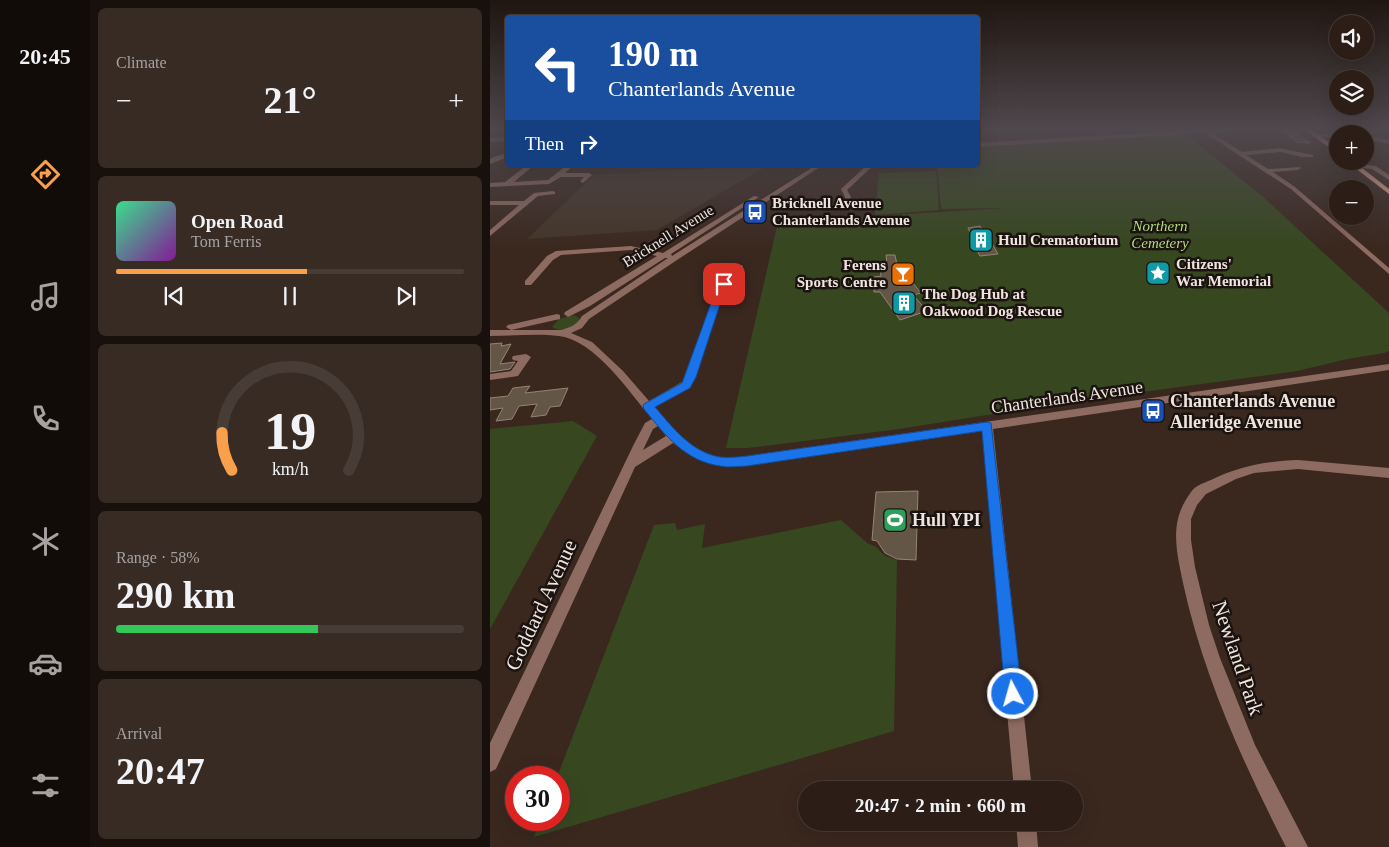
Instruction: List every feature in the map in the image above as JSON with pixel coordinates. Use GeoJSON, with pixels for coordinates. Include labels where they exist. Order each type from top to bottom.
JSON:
{"type":"FeatureCollection","features":[{"type":"Feature","properties":{"kind":"main road"},"geometry":{"type":"LineString","coordinates":[[1361,170],[1389,192]]}},
{"type":"Feature","properties":{"kind":"street"},"geometry":{"type":"LineString","coordinates":[[506,185],[525,170]]}},
{"type":"Feature","properties":{"kind":"street"},"geometry":{"type":"LineString","coordinates":[[490,185],[543,183],[554,180],[566,170]]}},
{"type":"Feature","properties":{"kind":"street","name":"Bricknell Avenue"},"geometry":{"type":"LineString","coordinates":[[557,318],[587,304],[800,170]]}},
{"type":"Feature","properties":{"kind":"street","name":"Bricknell Avenue"},"geometry":{"type":"LineString","coordinates":[[562,333],[583,322],[674,258],[812,170]]}},
{"type":"Feature","properties":{"kind":"street"},"geometry":{"type":"LineString","coordinates":[[836,192],[844,191],[866,170]]}},
{"type":"Feature","properties":{"kind":"street"},"geometry":{"type":"LineString","coordinates":[[1268,171],[1283,170]]}},
{"type":"Feature","properties":{"kind":"street"},"geometry":{"type":"LineString","coordinates":[[1377,170],[1389,178]]}},
{"type":"Feature","properties":{"kind":"street"},"geometry":{"type":"LineString","coordinates":[[1268,171],[1293,188],[1389,272]]}},
{"type":"Feature","properties":{"kind":"street"},"geometry":{"type":"LineString","coordinates":[[560,175],[589,175],[583,181]]}},
{"type":"Feature","properties":{"kind":"street"},"geometry":{"type":"LineString","coordinates":[[1380,185],[1389,184]]}},
{"type":"Feature","properties":{"kind":"street"},"geometry":{"type":"LineString","coordinates":[[819,209],[840,205],[847,201],[848,197],[844,191]]}},
{"type":"Feature","properties":{"kind":"street"},"geometry":{"type":"LineString","coordinates":[[492,230],[536,194],[553,193]]}},
{"type":"Feature","properties":{"kind":"street"},"geometry":{"type":"LineString","coordinates":[[752,199],[762,202]]}},
{"type":"Feature","properties":{"kind":"street"},"geometry":{"type":"LineString","coordinates":[[490,203],[523,203]]}},
{"type":"Feature","properties":{"kind":"street"},"geometry":{"type":"LineString","coordinates":[[840,205],[848,208]]}},
{"type":"Feature","properties":{"kind":"street"},"geometry":{"type":"LineString","coordinates":[[528,283],[550,258],[559,253],[632,248],[674,258]]}},
{"type":"Feature","properties":{"kind":"street"},"geometry":{"type":"LineString","coordinates":[[648,406],[686,385],[691,377],[718,295],[724,284],[739,267]]}},
{"type":"Feature","properties":{"kind":"street"},"geometry":{"type":"LineString","coordinates":[[568,314],[582,315],[583,322]]}},
{"type":"Feature","properties":{"kind":"street"},"geometry":{"type":"LineString","coordinates":[[550,332],[548,328],[550,322],[557,318]]}},
{"type":"Feature","properties":{"kind":"street"},"geometry":{"type":"LineString","coordinates":[[490,332],[557,318]]}},
{"type":"Feature","properties":{"kind":"street","name":"Chanterlands Avenue"},"geometry":{"type":"LineString","coordinates":[[583,322],[589,344]]}},
{"type":"Feature","properties":{"kind":"street"},"geometry":{"type":"LineString","coordinates":[[490,332],[562,333]]}},
{"type":"Feature","properties":{"kind":"street","name":"Chanterlands Avenue"},"geometry":{"type":"LineString","coordinates":[[562,333],[589,344],[619,373],[674,437],[696,454],[720,462],[747,461],[1389,367]]}},
{"type":"Feature","properties":{"kind":"street"},"geometry":{"type":"LineString","coordinates":[[490,377],[514,374],[526,357],[517,358]]}},
{"type":"Feature","properties":{"kind":"street","name":"Goddard Avenue"},"geometry":{"type":"LineString","coordinates":[[490,763],[649,426],[660,420]]}},
{"type":"Feature","properties":{"kind":"street"},"geometry":{"type":"LineString","coordinates":[[987,426],[1022,781]]}},
{"type":"Feature","properties":{"kind":"street"},"geometry":{"type":"LineString","coordinates":[[630,465],[674,437]]}},
{"type":"Feature","properties":{"kind":"street","name":"Newland Park"},"geometry":{"type":"LineString","coordinates":[[1298,847],[1272,802],[1230,706],[1204,639],[1186,561],[1184,520],[1197,494],[1240,470],[1270,465],[1304,464],[1389,473]]}},
{"type":"Feature","properties":{"kind":"street"},"geometry":{"type":"LineString","coordinates":[[1027,831],[1028,847]]}},
{"type":"Feature","properties":{"kind":"shaded area"},"geometry":{"type":"Polygon","coordinates":[[[690,170],[761,170],[657,230],[527,239],[594,175],[690,170]]]}},
{"type":"Feature","properties":{"kind":"green space","name":"Northern Cemetery"},"geometry":{"type":"Polygon","coordinates":[[[937,170],[1230,170],[1262,196],[1389,313],[1389,351],[1297,371],[1068,402],[899,429],[747,448],[726,448],[778,222],[1006,208],[941,209],[937,170]]]}},
{"type":"Feature","properties":{"kind":"green space"},"geometry":{"type":"Polygon","coordinates":[[[936,171],[939,210],[875,215],[879,173],[936,171]]]}},
{"type":"Feature","properties":{"kind":"green space"},"geometry":{"type":"Polygon","coordinates":[[[574,315],[579,318],[579,321],[570,328],[559,330],[552,327],[559,319],[574,315]]]}},
{"type":"Feature","properties":{"kind":"green space"},"geometry":{"type":"Polygon","coordinates":[[[573,421],[597,436],[490,629],[490,429],[573,421]]]}},
{"type":"Feature","properties":{"kind":"green space"},"geometry":{"type":"Polygon","coordinates":[[[841,520],[885,556],[897,560],[894,731],[570,826],[570,766],[561,766],[654,525],[675,523],[677,530],[705,524],[702,548],[841,520]]]}},
{"type":"Feature","properties":{"kind":"green space"},"geometry":{"type":"Polygon","coordinates":[[[536,831],[554,831],[534,837],[536,831]]]}},
{"type":"Feature","properties":{"kind":"building","name":"Hull Crematorium"},"geometry":{"type":"Polygon","coordinates":[[[980,226],[998,254],[980,256],[970,237],[972,237],[968,228],[980,226]]]}},
{"type":"Feature","properties":{"kind":"building"},"geometry":{"type":"Polygon","coordinates":[[[886,255],[895,255],[897,265],[909,264],[912,282],[921,293],[913,295],[927,311],[900,320],[880,292],[874,292],[874,277],[881,276],[880,266],[887,264],[886,255]]]}},
{"type":"Feature","properties":{"kind":"building"},"geometry":{"type":"Polygon","coordinates":[[[502,343],[501,346],[511,344],[500,364],[515,362],[510,369],[490,372],[490,344],[502,343]]]}},
{"type":"Feature","properties":{"kind":"building"},"geometry":{"type":"Polygon","coordinates":[[[530,386],[525,393],[568,388],[560,406],[550,407],[546,415],[531,417],[537,404],[519,406],[512,419],[496,421],[503,408],[490,410],[490,398],[508,396],[513,388],[530,386]]]}},
{"type":"Feature","properties":{"kind":"building","name":"Hull YPI"},"geometry":{"type":"Polygon","coordinates":[[[918,491],[916,560],[897,559],[885,553],[877,541],[872,540],[876,492],[918,491]]]}},
{"type":"Feature","properties":{"kind":"place","name":"Bricknell Avenue Chanterlands Avenue"},"geometry":{"type":"Point","coordinates":[755,212]}},
{"type":"Feature","properties":{"kind":"place","name":"Hull Crematorium"},"geometry":{"type":"Point","coordinates":[981,240]}},
{"type":"Feature","properties":{"kind":"place","name":"Citizens' War Memorial"},"geometry":{"type":"Point","coordinates":[1158,273]}},
{"type":"Feature","properties":{"kind":"place","name":"Ferens Sports Centre"},"geometry":{"type":"Point","coordinates":[903,274]}},
{"type":"Feature","properties":{"kind":"place","name":"The Dog Hub at Oakwood Dog Rescue"},"geometry":{"type":"Point","coordinates":[904,303]}},
{"type":"Feature","properties":{"kind":"place","name":"Chanterlands Avenue Alleridge Avenue"},"geometry":{"type":"Point","coordinates":[1153,411]}},
{"type":"Feature","properties":{"kind":"place","name":"Hull YPI"},"geometry":{"type":"Point","coordinates":[895,520]}},
{"type":"Feature","properties":{"kind":"route"},"geometry":{"type":"LineString","coordinates":[[724,284],[718,295],[691,377],[686,385],[676,392],[648,406],[674,437],[696,454],[720,462],[747,461],[987,426],[1013,694]]}}]}
